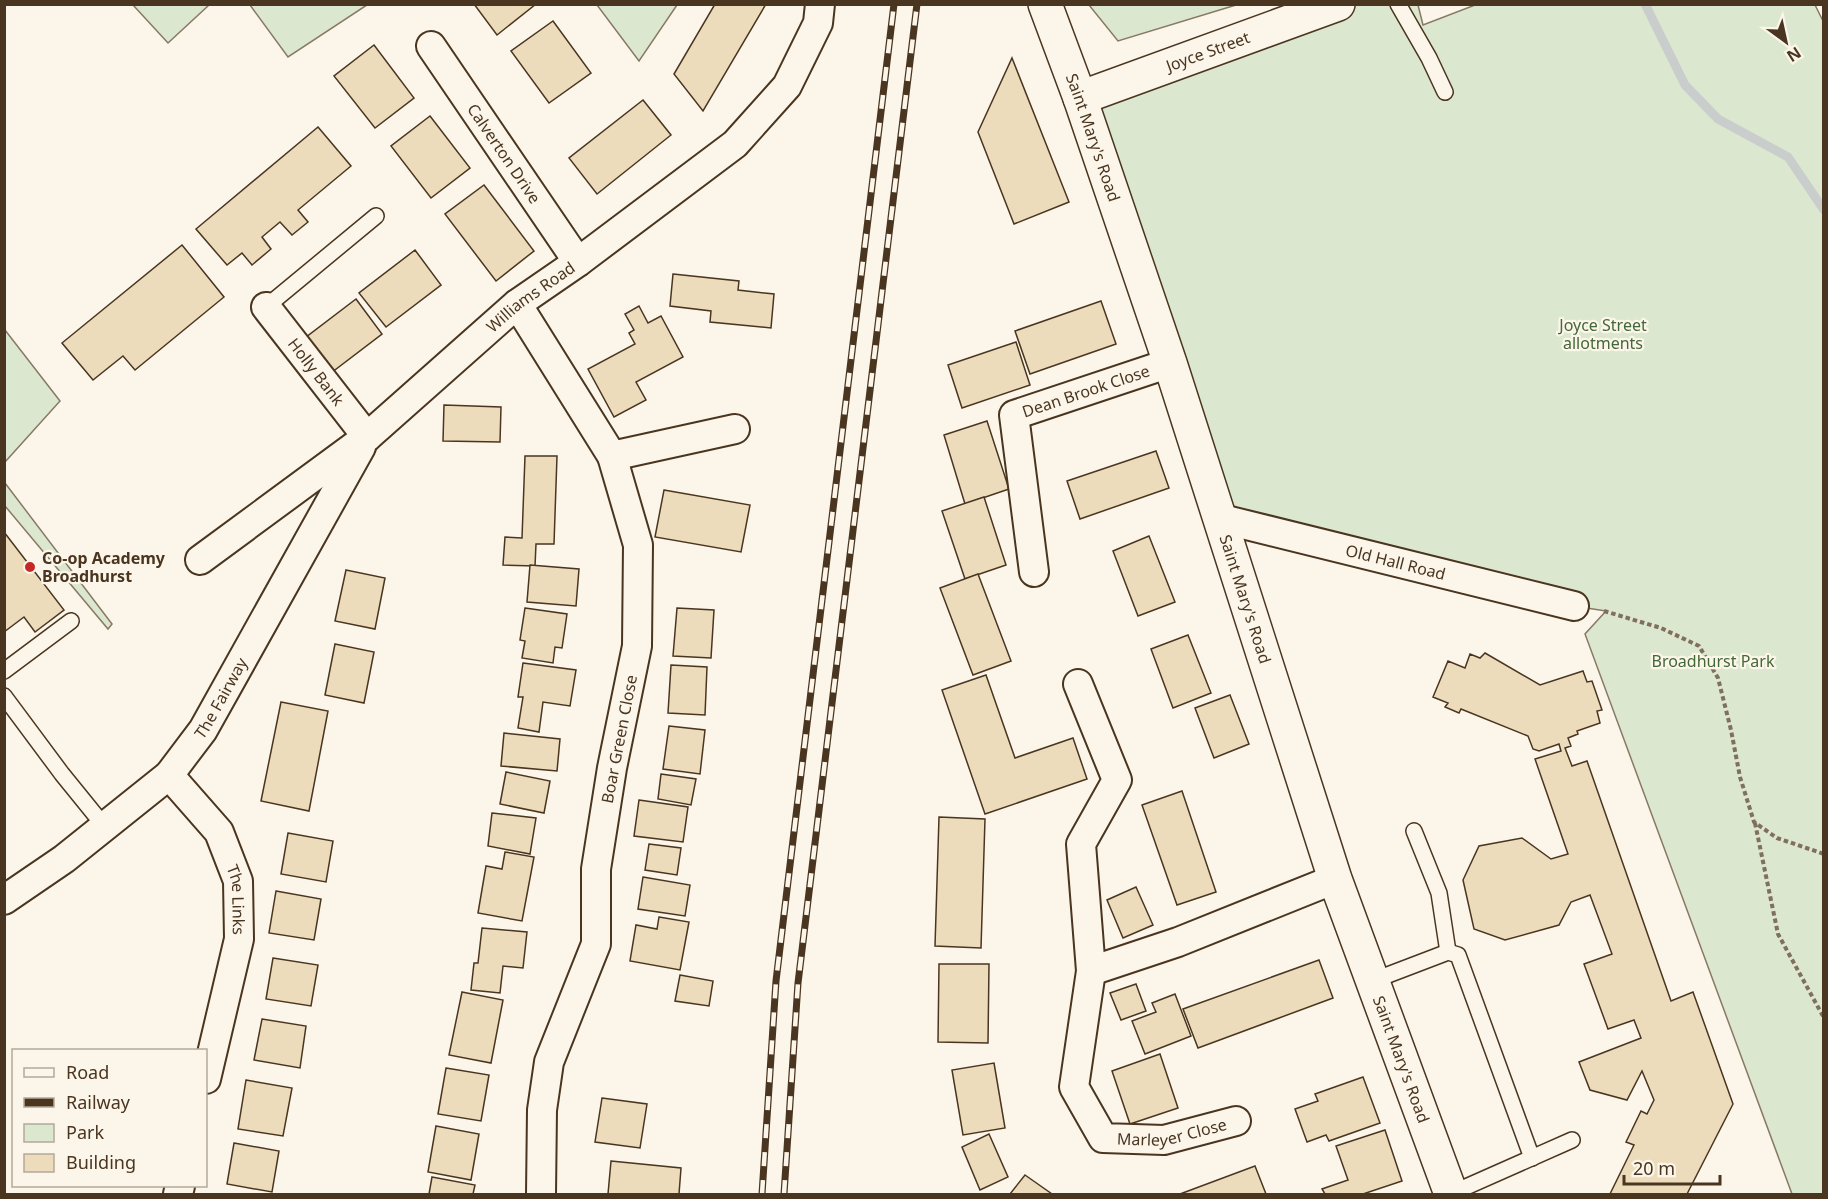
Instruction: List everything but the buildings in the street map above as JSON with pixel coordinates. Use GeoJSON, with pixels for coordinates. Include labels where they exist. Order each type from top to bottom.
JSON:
{"type":"FeatureCollection","features":[{"type":"Feature","properties":{"kind":"street","name":"Williams Road"},"geometry":{"type":"LineString","coordinates":[[200,560],[367,437],[517,304],[578,262],[735,144],[787,86],[818,22],[820,4]]}},
{"type":"Feature","properties":{"kind":"street","name":"Saint Mary's Road"},"geometry":{"type":"LineString","coordinates":[[1045,4],[1080,98],[1170,363],[1335,879],[1451,1194]]}},
{"type":"Feature","properties":{"kind":"street","name":"Joyce Street"},"geometry":{"type":"LineString","coordinates":[[1080,98],[1338,4]]}},
{"type":"Feature","properties":{"kind":"street","name":"Calverton Drive"},"geometry":{"type":"LineString","coordinates":[[431,46],[578,262]]}},
{"type":"Feature","properties":{"kind":"street","name":"Boar Green Close"},"geometry":{"type":"LineString","coordinates":[[517,304],[612,456],[638,545],[637,646],[612,768],[596,868],[596,944],[549,1062],[542,1110],[541,1194]]}},
{"type":"Feature","properties":{"kind":"street","name":"Holly Bank"},"geometry":{"type":"LineString","coordinates":[[267,307],[367,437]]}},
{"type":"Feature","properties":{"kind":"street","name":"Dean Brook Close"},"geometry":{"type":"LineString","coordinates":[[1034,572],[1014,415],[1170,363]]}},
{"type":"Feature","properties":{"kind":"street"},"geometry":{"type":"LineString","coordinates":[[612,456],[735,429]]}},
{"type":"Feature","properties":{"kind":"street","name":"The Fairway"},"geometry":{"type":"LineString","coordinates":[[4,900],[64,859],[169,775],[203,730],[367,437]]}},
{"type":"Feature","properties":{"kind":"street","name":"Old Hall Road"},"geometry":{"type":"LineString","coordinates":[[1218,518],[1574,606]]}},
{"type":"Feature","properties":{"kind":"street","name":"Marleyer Close"},"geometry":{"type":"LineString","coordinates":[[1078,684],[1117,780],[1081,844],[1092,971],[1074,1086],[1103,1138],[1164,1140],[1236,1121]]}},
{"type":"Feature","properties":{"kind":"street","name":"The Links"},"geometry":{"type":"LineString","coordinates":[[169,775],[219,832],[238,880],[238,939],[207,1075]]}},
{"type":"Feature","properties":{"kind":"street"},"geometry":{"type":"LineString","coordinates":[[1092,971],[1178,942],[1335,879]]}},
{"type":"Feature","properties":{"kind":"lane"},"geometry":{"type":"LineString","coordinates":[[1398,4],[1445,92]]}},
{"type":"Feature","properties":{"kind":"lane"},"geometry":{"type":"LineString","coordinates":[[267,307],[376,216]]}},
{"type":"Feature","properties":{"kind":"lane"},"geometry":{"type":"LineString","coordinates":[[4,671],[71,621]]}},
{"type":"Feature","properties":{"kind":"lane"},"geometry":{"type":"LineString","coordinates":[[4,696],[105,827]]}},
{"type":"Feature","properties":{"kind":"lane"},"geometry":{"type":"LineString","coordinates":[[1414,831],[1439,893],[1448,952]]}},
{"type":"Feature","properties":{"kind":"lane"},"geometry":{"type":"LineString","coordinates":[[1372,981],[1448,952],[1458,955],[1532,1158]]}},
{"type":"Feature","properties":{"kind":"lane"},"geometry":{"type":"LineString","coordinates":[[1451,1194],[1572,1140]]}},
{"type":"Feature","properties":{"kind":"path"},"geometry":{"type":"LineString","coordinates":[[1574,606],[1607,611],[1661,628],[1699,646],[1718,678],[1740,777],[1754,822],[1778,934],[1824,1018]]}},
{"type":"Feature","properties":{"kind":"path"},"geometry":{"type":"LineString","coordinates":[[1754,822],[1777,838],[1824,854]]}},
{"type":"Feature","properties":{"kind":"green space"},"geometry":{"type":"Polygon","coordinates":[[[133,5],[209,5],[168,43],[133,5]]]}},
{"type":"Feature","properties":{"kind":"green space"},"geometry":{"type":"Polygon","coordinates":[[[250,5],[367,5],[288,57],[250,5]]]}},
{"type":"Feature","properties":{"kind":"green space"},"geometry":{"type":"Polygon","coordinates":[[[597,5],[677,5],[639,61],[597,5]]]}},
{"type":"Feature","properties":{"kind":"green space"},"geometry":{"type":"Polygon","coordinates":[[[1089,5],[1236,5],[1118,41],[1089,5]]]}},
{"type":"Feature","properties":{"kind":"green space"},"geometry":{"type":"Polygon","coordinates":[[[1338,5],[1418,5],[1423,25],[1475,5],[1815,5],[1824,23],[1823,1194],[1792,1194],[1585,634],[1606,611],[1574,606],[1218,518],[1080,98],[1338,5]]]}},
{"type":"Feature","properties":{"kind":"green space"},"geometry":{"type":"Polygon","coordinates":[[[5,330],[60,401],[5,462],[5,330]]]}},
{"type":"Feature","properties":{"kind":"green space"},"geometry":{"type":"Polygon","coordinates":[[[5,483],[112,624],[108,629],[5,506],[5,483]]]}},
{"type":"Feature","properties":{"kind":"waterway"},"geometry":{"type":"LineString","coordinates":[[1645,4],[1685,85],[1718,119],[1788,157],[1824,210]]}},
{"type":"Feature","properties":{"kind":"railway"},"geometry":{"type":"LineString","coordinates":[[762,1194],[776,981],[894,4]]}},
{"type":"Feature","properties":{"kind":"railway"},"geometry":{"type":"LineString","coordinates":[[784,1194],[798,983],[917,4]]}},
{"type":"Feature","properties":{"kind":"place","name":"Co-op Academy Broadhurst"},"geometry":{"type":"Point","coordinates":[30,567]}},
{"type":"Feature","properties":{"kind":"park label","name":"Joyce Street allotments"},"geometry":{"type":"Point","coordinates":[1603,334]}},
{"type":"Feature","properties":{"kind":"park label","name":"Broadhurst Park"},"geometry":{"type":"Point","coordinates":[1713,661]}}]}
